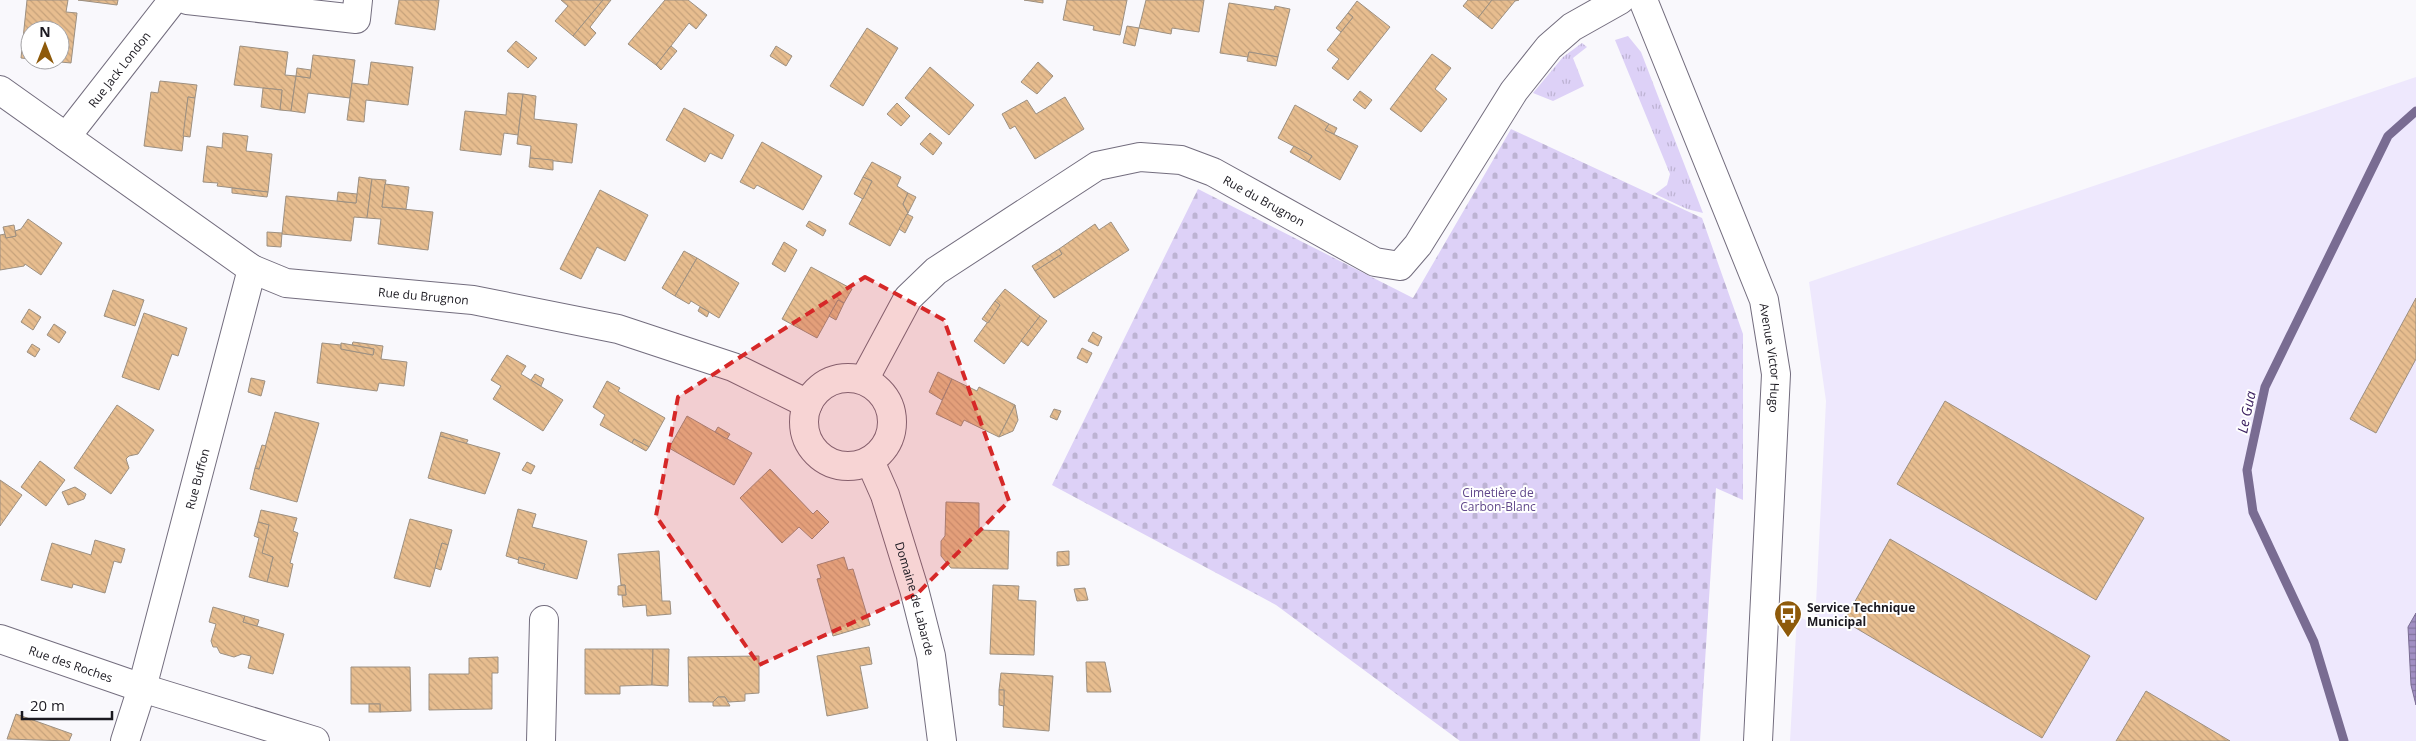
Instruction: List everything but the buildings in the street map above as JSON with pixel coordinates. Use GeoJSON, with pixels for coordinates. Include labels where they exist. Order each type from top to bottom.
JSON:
{"type":"FeatureCollection","features":[{"type":"Feature","properties":{"kind":"street","name":"Rue Jack London"},"geometry":{"type":"LineString","coordinates":[[66,137],[173,0]]}},
{"type":"Feature","properties":{"kind":"street"},"geometry":{"type":"LineString","coordinates":[[187,0],[356,19],[358,0]]}},
{"type":"Feature","properties":{"kind":"street","name":"Rue du Brugnon"},"geometry":{"type":"LineString","coordinates":[[864,380],[908,298],[936,271],[1096,166],[1140,157],[1181,160],[1213,172],[1375,262],[1400,266],[1418,245],[1514,91],[1549,47],[1572,27],[1620,0]]}},
{"type":"Feature","properties":{"kind":"street","name":"Avenue Victor Hugo"},"geometry":{"type":"LineString","coordinates":[[1643,0],[1764,300],[1776,374],[1758,741]]}},
{"type":"Feature","properties":{"kind":"street","name":"Rue du Brugnon"},"geometry":{"type":"LineString","coordinates":[[0,90],[252,269],[286,283],[473,300],[618,329],[732,367],[808,404]]}},
{"type":"Feature","properties":{"kind":"street","name":"Rue Buffon"},"geometry":{"type":"LineString","coordinates":[[142,688],[252,269]]}},
{"type":"Feature","properties":{"kind":"street"},"geometry":{"type":"LineString","coordinates":[[850,377],[864,380],[886,398],[892,419],[889,440],[881,452],[870,461],[857,466],[843,466],[830,462],[818,454],[809,443],[805,431],[804,417],[808,404],[815,392],[825,384],[837,379],[850,377]]}},
{"type":"Feature","properties":{"kind":"street","name":"Domaine de Labarde"},"geometry":{"type":"LineString","coordinates":[[870,461],[884,495],[914,589],[931,656],[942,741]]}},
{"type":"Feature","properties":{"kind":"street"},"geometry":{"type":"LineString","coordinates":[[541,741],[544,620]]}},
{"type":"Feature","properties":{"kind":"street","name":"Rue des Roches"},"geometry":{"type":"LineString","coordinates":[[0,639],[142,688],[315,741]]}},
{"type":"Feature","properties":{"kind":"street"},"geometry":{"type":"LineString","coordinates":[[124,741],[142,688]]}},
{"type":"Feature","properties":{"kind":"highlighted area"},"geometry":{"type":"Polygon","coordinates":[[[865,277],[944,320],[1009,501],[918,593],[759,665],[656,516],[678,397],[865,277]]]}},
{"type":"Feature","properties":{"kind":"shaded area"},"geometry":{"type":"Polygon","coordinates":[[[2416,77],[2416,741],[1790,741],[1797,616],[1815,624],[1826,401],[1809,282],[2416,77]]]}},
{"type":"Feature","properties":{"kind":"shaded area"},"geometry":{"type":"Polygon","coordinates":[[[2416,613],[2416,705],[2411,685],[2408,627],[2416,613]]]}},
{"type":"Feature","properties":{"kind":"green space"},"geometry":{"type":"Polygon","coordinates":[[[1628,36],[1641,52],[1703,213],[1687,209],[1655,194],[1667,185],[1670,174],[1615,40],[1628,36]]]}},
{"type":"Feature","properties":{"kind":"green space"},"geometry":{"type":"Polygon","coordinates":[[[1582,43],[1587,47],[1573,58],[1584,86],[1553,101],[1533,93],[1563,57],[1582,43]]]}},
{"type":"Feature","properties":{"kind":"green space","name":"Cimetière de Carbon-Blanc"},"geometry":{"type":"Polygon","coordinates":[[[1511,129],[1702,218],[1743,334],[1743,500],[1716,488],[1700,741],[1460,741],[1276,605],[1052,485],[1198,189],[1413,298],[1511,129]]]}},
{"type":"Feature","properties":{"kind":"waterway","name":"Le Gua"},"geometry":{"type":"LineString","coordinates":[[2344,741],[2314,642],[2253,512],[2247,470],[2265,387],[2388,136],[2416,111]]}},
{"type":"Feature","properties":{"kind":"place","name":"Service Technique Municipal"},"geometry":{"type":"Point","coordinates":[1788,638]}}]}
